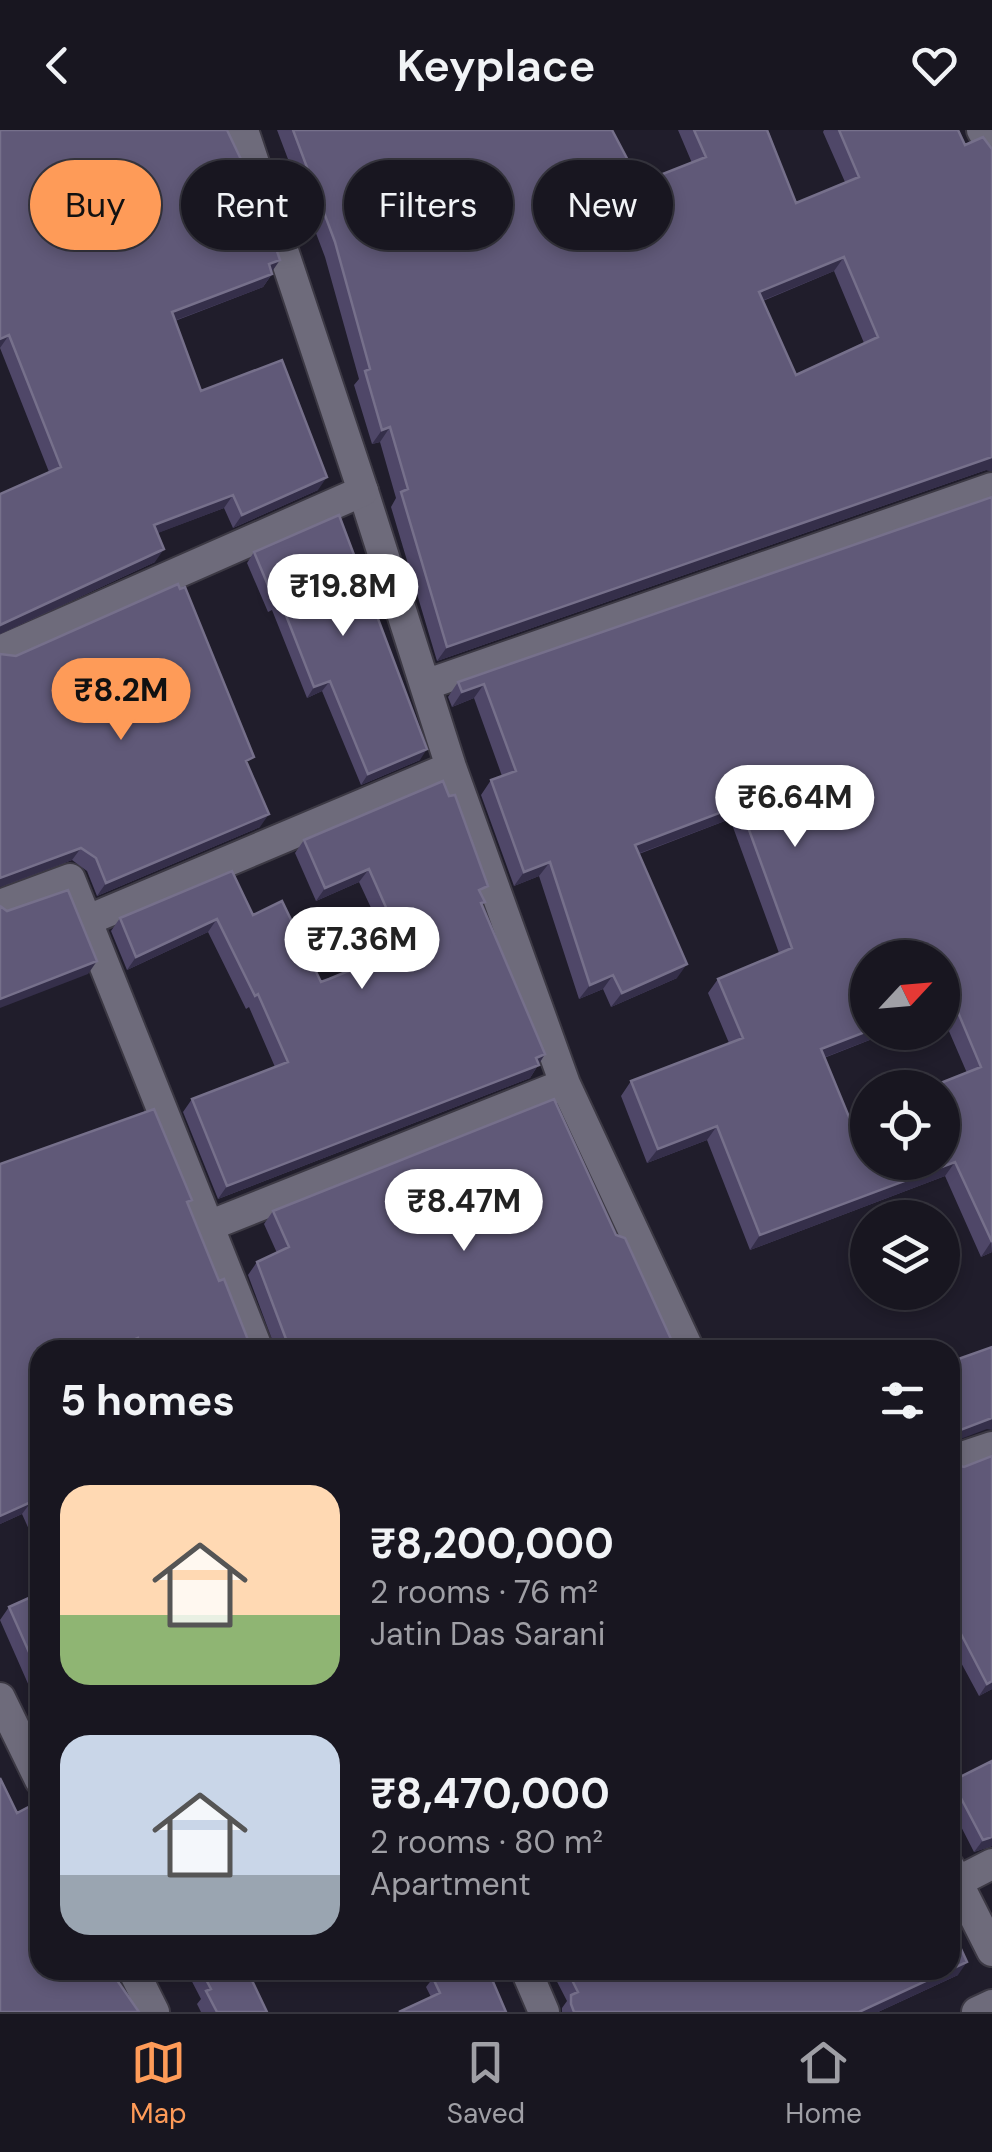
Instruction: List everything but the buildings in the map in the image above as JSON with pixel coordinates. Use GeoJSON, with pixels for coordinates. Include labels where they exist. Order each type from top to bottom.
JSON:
{"type":"FeatureCollection","features":[{"type":"Feature","properties":{"kind":"street"},"geometry":{"type":"LineString","coordinates":[[243,130],[451,767],[565,1084],[684,1340]]}},
{"type":"Feature","properties":{"kind":"street"},"geometry":{"type":"LineString","coordinates":[[982,130],[992,148]]}},
{"type":"Feature","properties":{"kind":"street"},"geometry":{"type":"LineString","coordinates":[[425,685],[992,488]]}},
{"type":"Feature","properties":{"kind":"street"},"geometry":{"type":"LineString","coordinates":[[0,651],[363,491]]}},
{"type":"Feature","properties":{"kind":"street"},"geometry":{"type":"LineString","coordinates":[[88,920],[451,767]]}},
{"type":"Feature","properties":{"kind":"street"},"geometry":{"type":"LineString","coordinates":[[0,905],[70,879],[254,1340]]}},
{"type":"Feature","properties":{"kind":"street"},"geometry":{"type":"LineString","coordinates":[[206,1227],[565,1084]]}},
{"type":"Feature","properties":{"kind":"street"},"geometry":{"type":"LineString","coordinates":[[960,1458],[992,1447]]}},
{"type":"Feature","properties":{"kind":"street"},"geometry":{"type":"LineString","coordinates":[[0,1698],[30,1760]]}},
{"type":"Feature","properties":{"kind":"street"},"geometry":{"type":"LineString","coordinates":[[960,1873],[992,1864]]}},
{"type":"Feature","properties":{"kind":"street"},"geometry":{"type":"LineString","coordinates":[[960,1887],[992,1951]]}},
{"type":"Feature","properties":{"kind":"street"},"geometry":{"type":"LineString","coordinates":[[138,1980],[154,2012]]}},
{"type":"Feature","properties":{"kind":"street"},"geometry":{"type":"LineString","coordinates":[[530,1980],[544,2012]]}},
{"type":"Feature","properties":{"kind":"street"},"geometry":{"type":"LineString","coordinates":[[976,2012],[992,2005]]}}]}
